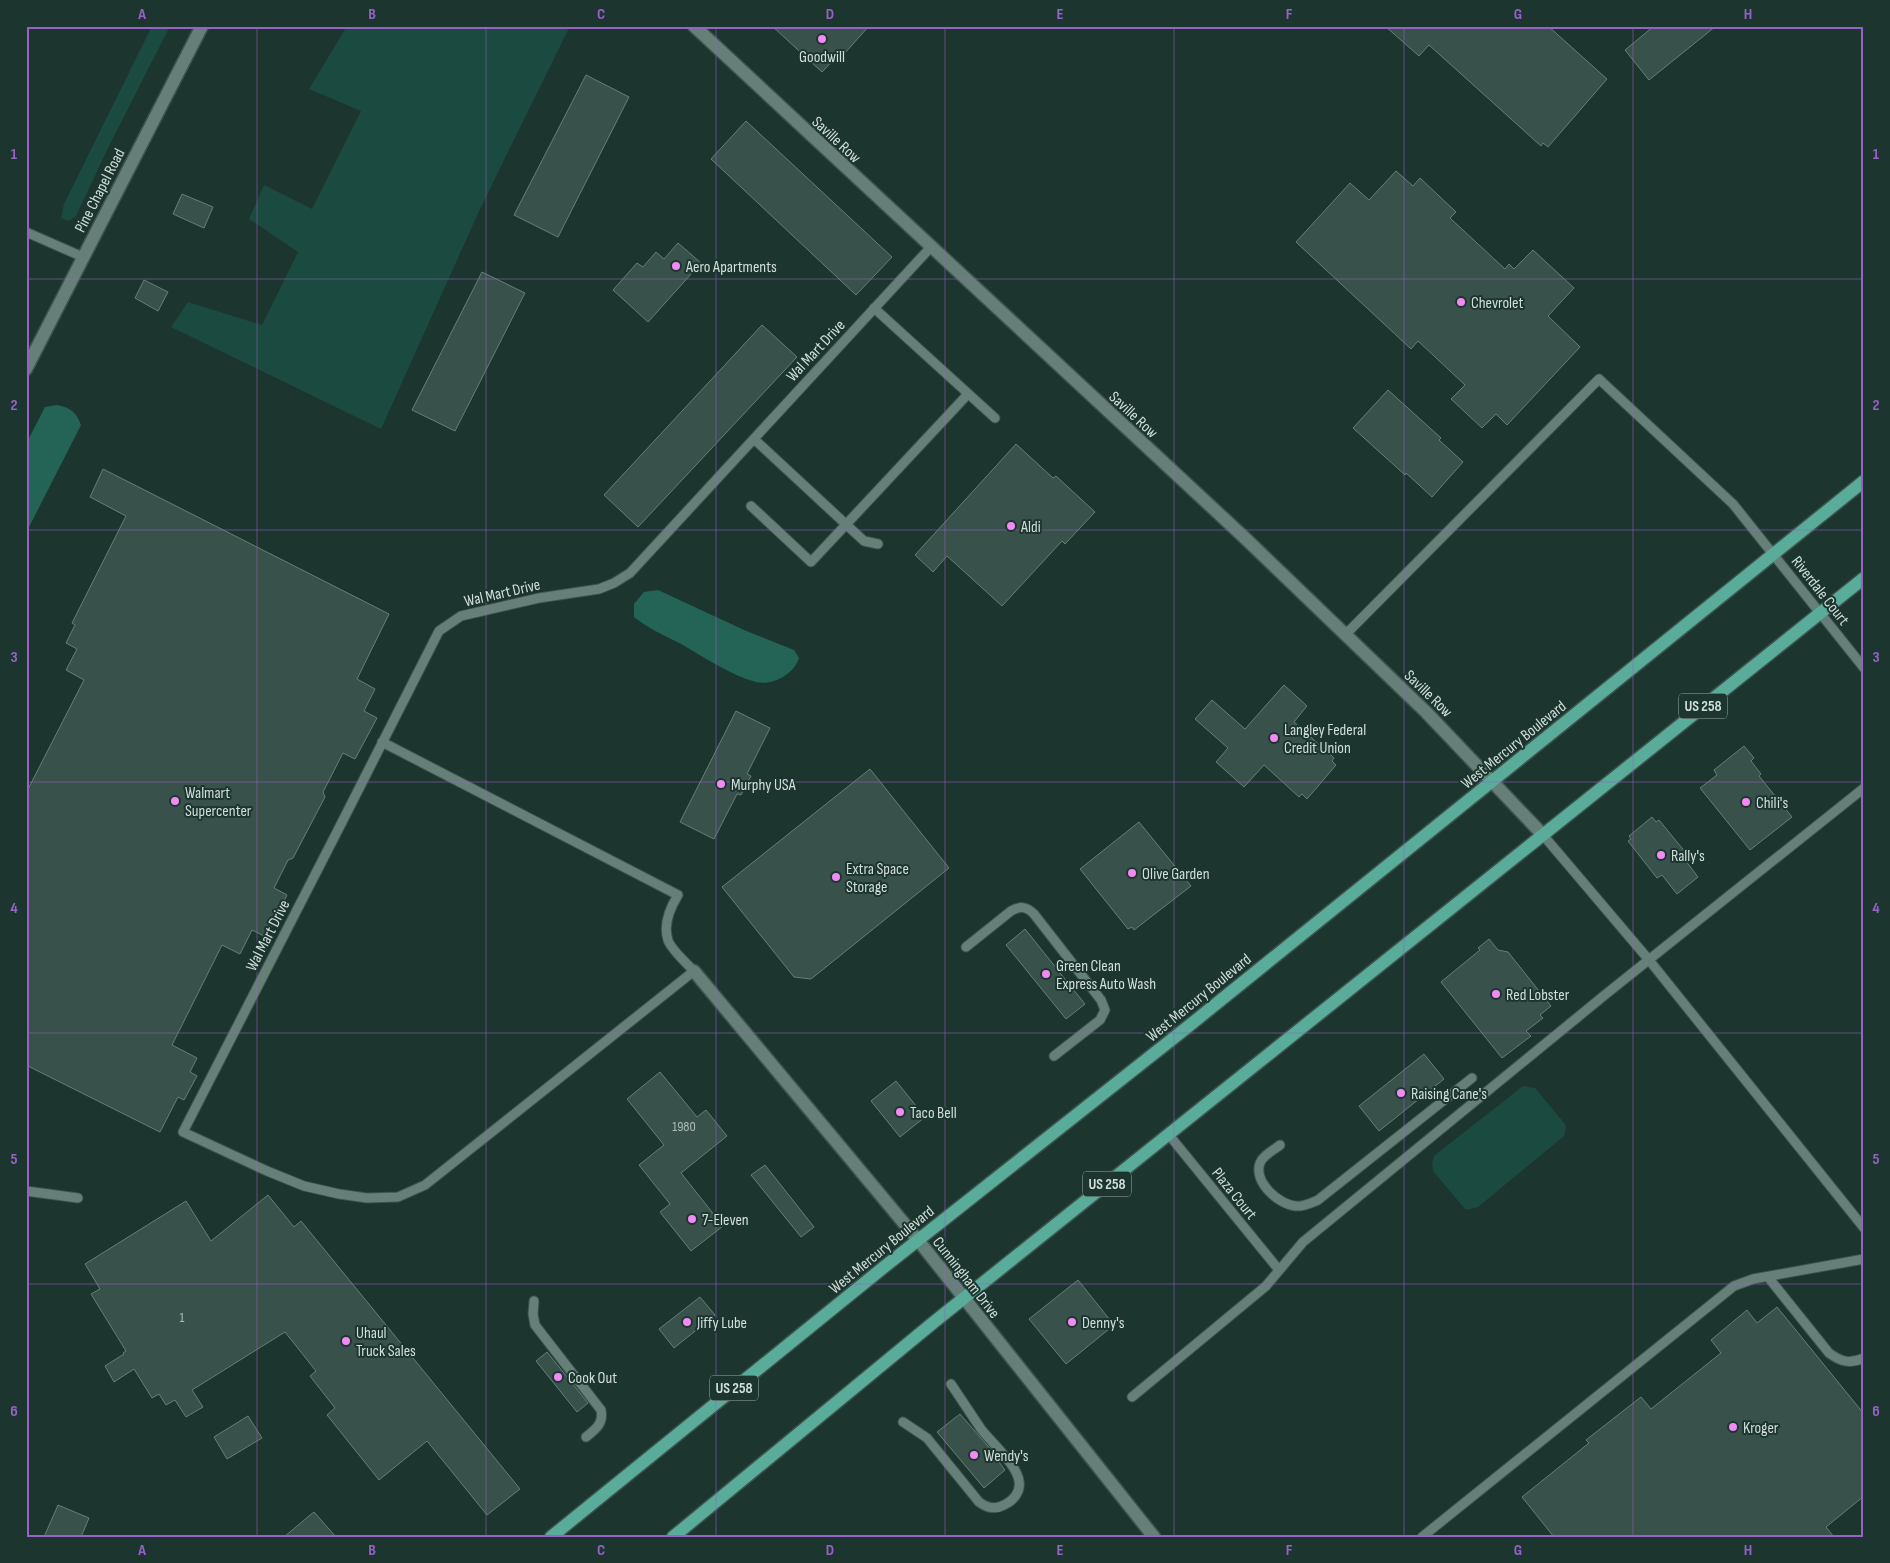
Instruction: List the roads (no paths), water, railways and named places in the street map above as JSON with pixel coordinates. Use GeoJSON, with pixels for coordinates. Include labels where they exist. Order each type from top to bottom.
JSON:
{"type":"FeatureCollection","features":[{"type":"Feature","properties":{"kind":"main road","name":"West Mercury Boulevard"},"geometry":{"type":"LineString","coordinates":[[551,1537],[1864,481]]}},
{"type":"Feature","properties":{"kind":"main road","name":"US 258"},"geometry":{"type":"LineString","coordinates":[[673,1537],[964,1298],[1864,578]]}},
{"type":"Feature","properties":{"kind":"street","name":"Pine Chapel Road"},"geometry":{"type":"LineString","coordinates":[[26,369],[202,26]]}},
{"type":"Feature","properties":{"kind":"street","name":"Saville Row"},"geometry":{"type":"LineString","coordinates":[[694,26],[930,248],[1241,534],[1426,712],[1543,835]]}},
{"type":"Feature","properties":{"kind":"street","name":"Cunningham Drive"},"geometry":{"type":"LineString","coordinates":[[694,971],[918,1240],[1154,1537]]}},
{"type":"Feature","properties":{"kind":"lane"},"geometry":{"type":"LineString","coordinates":[[26,232],[83,257]]}},
{"type":"Feature","properties":{"kind":"lane","name":"Wal Mart Drive"},"geometry":{"type":"LineString","coordinates":[[694,971],[425,1185],[398,1197],[367,1198],[304,1186],[183,1132],[439,631],[461,616],[539,598],[599,589],[614,583],[630,573],[930,248]]}},
{"type":"Feature","properties":{"kind":"lane"},"geometry":{"type":"LineString","coordinates":[[874,308],[995,418]]}},
{"type":"Feature","properties":{"kind":"lane","name":"Riverdale Court"},"geometry":{"type":"LineString","coordinates":[[1345,636],[1599,379],[1733,504],[1864,668]]}},
{"type":"Feature","properties":{"kind":"lane"},"geometry":{"type":"LineString","coordinates":[[751,506],[811,562],[968,394]]}},
{"type":"Feature","properties":{"kind":"lane"},"geometry":{"type":"LineString","coordinates":[[754,439],[864,541],[878,544]]}},
{"type":"Feature","properties":{"kind":"lane"},"geometry":{"type":"LineString","coordinates":[[382,742],[678,895],[670,909],[667,923],[668,941],[694,971]]}},
{"type":"Feature","properties":{"kind":"lane"},"geometry":{"type":"LineString","coordinates":[[1132,1397],[1266,1286],[1303,1242],[1649,960],[1864,788]]}},
{"type":"Feature","properties":{"kind":"lane"},"geometry":{"type":"LineString","coordinates":[[1543,835],[1649,960],[1864,1228]]}},
{"type":"Feature","properties":{"kind":"lane"},"geometry":{"type":"LineString","coordinates":[[966,947],[1018,907],[1025,907],[1034,914],[1101,1000],[1105,1010],[1100,1020],[1054,1056]]}},
{"type":"Feature","properties":{"kind":"lane"},"geometry":{"type":"LineString","coordinates":[[1280,1144],[1263,1158],[1260,1163],[1259,1170],[1263,1183],[1277,1199],[1287,1205],[1298,1207],[1308,1204],[1318,1200],[1472,1078]]}},
{"type":"Feature","properties":{"kind":"lane","name":"Plaza Court"},"geometry":{"type":"LineString","coordinates":[[1168,1135],[1279,1270]]}},
{"type":"Feature","properties":{"kind":"lane"},"geometry":{"type":"LineString","coordinates":[[26,1191],[78,1198]]}},
{"type":"Feature","properties":{"kind":"lane"},"geometry":{"type":"LineString","coordinates":[[1422,1537],[1734,1286],[1768,1276],[1864,1259]]}},
{"type":"Feature","properties":{"kind":"lane"},"geometry":{"type":"LineString","coordinates":[[1768,1276],[1829,1353],[1835,1358],[1849,1362],[1864,1358]]}},
{"type":"Feature","properties":{"kind":"lane"},"geometry":{"type":"LineString","coordinates":[[534,1301],[533,1314],[535,1325],[601,1410],[602,1420],[600,1424],[586,1437]]}},
{"type":"Feature","properties":{"kind":"lane"},"geometry":{"type":"LineString","coordinates":[[903,1422],[927,1438],[979,1502],[986,1507],[993,1508],[1003,1506],[1010,1501],[1017,1494],[1020,1487],[1017,1474],[982,1429],[951,1384]]}},
{"type":"Feature","properties":{"kind":"place","name":"Goodwill"},"geometry":{"type":"Point","coordinates":[822,39]}},
{"type":"Feature","properties":{"kind":"place","name":"Aero Apartments"},"geometry":{"type":"Point","coordinates":[676,266]}},
{"type":"Feature","properties":{"kind":"place","name":"Chevrolet"},"geometry":{"type":"Point","coordinates":[1461,302]}},
{"type":"Feature","properties":{"kind":"place","name":"Aldi"},"geometry":{"type":"Point","coordinates":[1011,526]}},
{"type":"Feature","properties":{"kind":"place","name":"Langley Federal Credit Union"},"geometry":{"type":"Point","coordinates":[1274,738]}},
{"type":"Feature","properties":{"kind":"place","name":"Murphy USA"},"geometry":{"type":"Point","coordinates":[721,784]}},
{"type":"Feature","properties":{"kind":"place","name":"Walmart Supercenter"},"geometry":{"type":"Point","coordinates":[175,801]}},
{"type":"Feature","properties":{"kind":"place","name":"Chili's"},"geometry":{"type":"Point","coordinates":[1746,802]}},
{"type":"Feature","properties":{"kind":"place","name":"Rally's"},"geometry":{"type":"Point","coordinates":[1661,855]}},
{"type":"Feature","properties":{"kind":"place","name":"Olive Garden"},"geometry":{"type":"Point","coordinates":[1132,873]}},
{"type":"Feature","properties":{"kind":"place","name":"Extra Space Storage"},"geometry":{"type":"Point","coordinates":[836,877]}},
{"type":"Feature","properties":{"kind":"place","name":"Green Clean Express Auto Wash"},"geometry":{"type":"Point","coordinates":[1046,974]}},
{"type":"Feature","properties":{"kind":"place","name":"Red Lobster"},"geometry":{"type":"Point","coordinates":[1496,994]}},
{"type":"Feature","properties":{"kind":"place","name":"Raising Cane's"},"geometry":{"type":"Point","coordinates":[1401,1093]}},
{"type":"Feature","properties":{"kind":"place","name":"Taco Bell"},"geometry":{"type":"Point","coordinates":[900,1112]}},
{"type":"Feature","properties":{"kind":"place","name":"7-Eleven"},"geometry":{"type":"Point","coordinates":[692,1219]}},
{"type":"Feature","properties":{"kind":"place","name":"Jiffy Lube"},"geometry":{"type":"Point","coordinates":[687,1322]}},
{"type":"Feature","properties":{"kind":"place","name":"Denny's"},"geometry":{"type":"Point","coordinates":[1072,1322]}},
{"type":"Feature","properties":{"kind":"place","name":"Uhaul Truck Sales"},"geometry":{"type":"Point","coordinates":[346,1341]}},
{"type":"Feature","properties":{"kind":"place","name":"Cook Out"},"geometry":{"type":"Point","coordinates":[558,1377]}},
{"type":"Feature","properties":{"kind":"place","name":"Kroger"},"geometry":{"type":"Point","coordinates":[1733,1427]}},
{"type":"Feature","properties":{"kind":"place","name":"Wendy's"},"geometry":{"type":"Point","coordinates":[974,1455]}}]}
